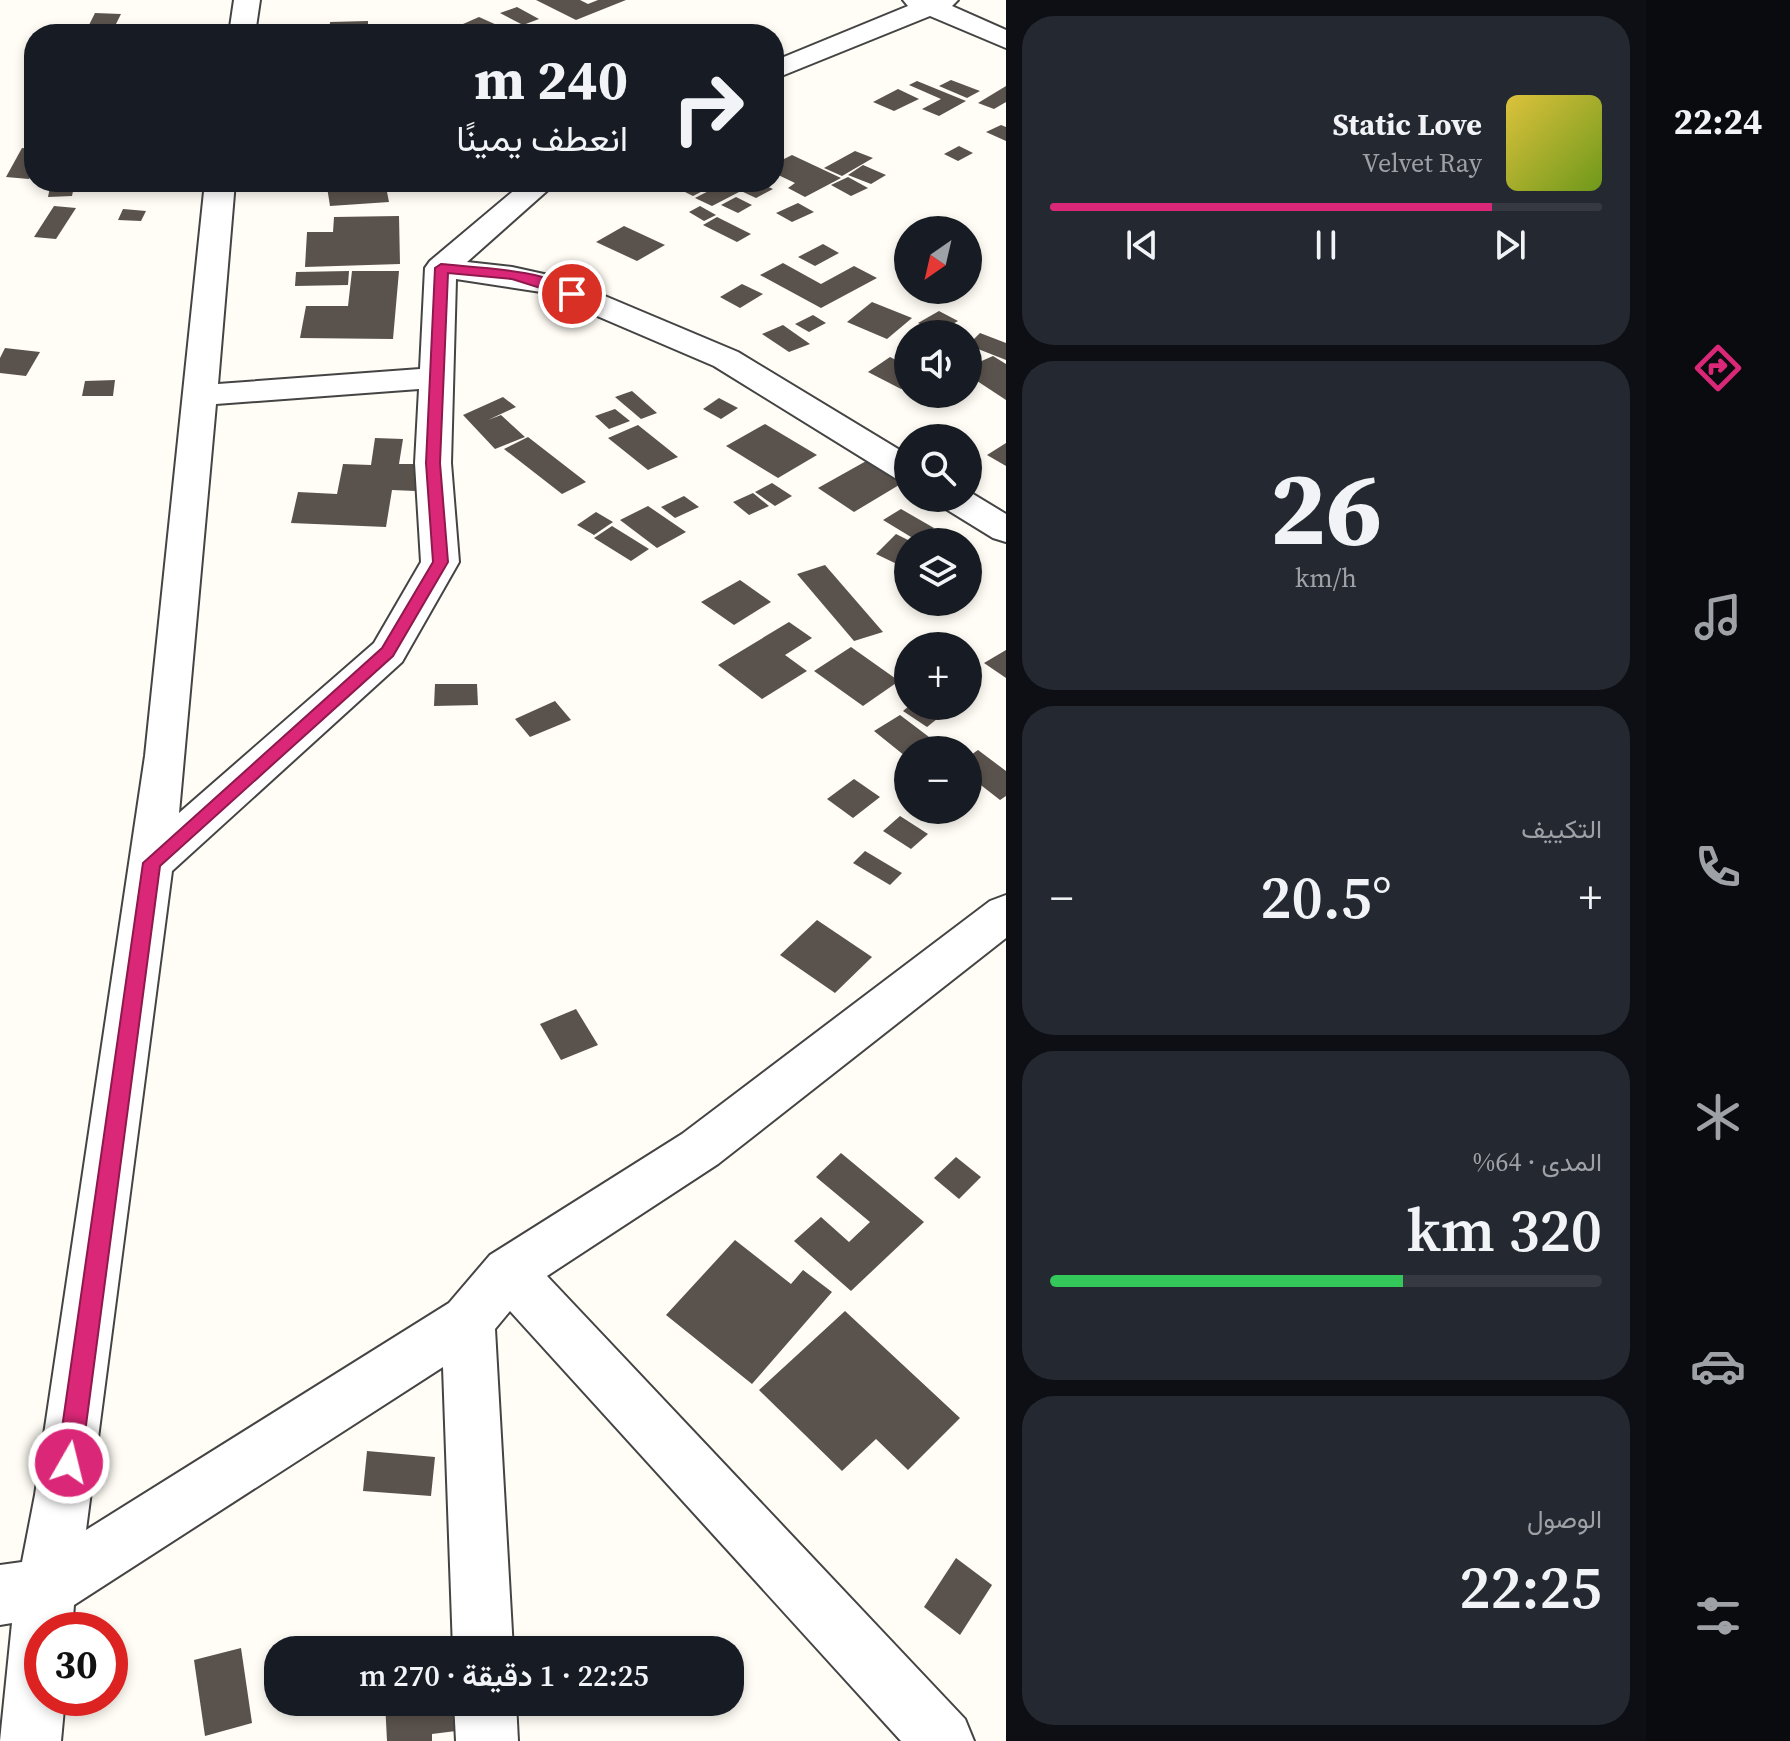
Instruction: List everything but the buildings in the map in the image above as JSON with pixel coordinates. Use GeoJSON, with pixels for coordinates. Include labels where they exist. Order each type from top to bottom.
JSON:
{"type":"FeatureCollection","features":[{"type":"Feature","properties":{"kind":"street"},"geometry":{"type":"LineString","coordinates":[[243,24],[247,0]]}},
{"type":"Feature","properties":{"kind":"street"},"geometry":{"type":"LineString","coordinates":[[784,67],[931,2],[1006,40]]}},
{"type":"Feature","properties":{"kind":"street"},"geometry":{"type":"LineString","coordinates":[[30,1741],[23,1592],[64,1495],[166,756],[219,192]]}},
{"type":"Feature","properties":{"kind":"street"},"geometry":{"type":"LineString","coordinates":[[152,863],[388,652],[440,562],[433,463],[441,268],[530,192]]}},
{"type":"Feature","properties":{"kind":"street"},"geometry":{"type":"LineString","coordinates":[[441,268],[512,276],[551,285],[726,359],[894,461]]}},
{"type":"Feature","properties":{"kind":"street"},"geometry":{"type":"LineString","coordinates":[[200,395],[437,378]]}},
{"type":"Feature","properties":{"kind":"street"},"geometry":{"type":"LineString","coordinates":[[977,512],[1006,530]]}},
{"type":"Feature","properties":{"kind":"street"},"geometry":{"type":"LineString","coordinates":[[23,1592],[468,1321],[509,1272],[700,1149],[1006,913]]}},
{"type":"Feature","properties":{"kind":"street"},"geometry":{"type":"LineString","coordinates":[[509,1272],[943,1741]]}},
{"type":"Feature","properties":{"kind":"street"},"geometry":{"type":"LineString","coordinates":[[468,1321],[482,1636]]}},
{"type":"Feature","properties":{"kind":"street"},"geometry":{"type":"LineString","coordinates":[[486,1716],[487,1741]]}},
{"type":"Feature","properties":{"kind":"route"},"geometry":{"type":"LineString","coordinates":[[69,1463],[152,863],[388,652],[440,562],[433,463],[441,268],[512,276],[551,285],[572,294]]}}]}
